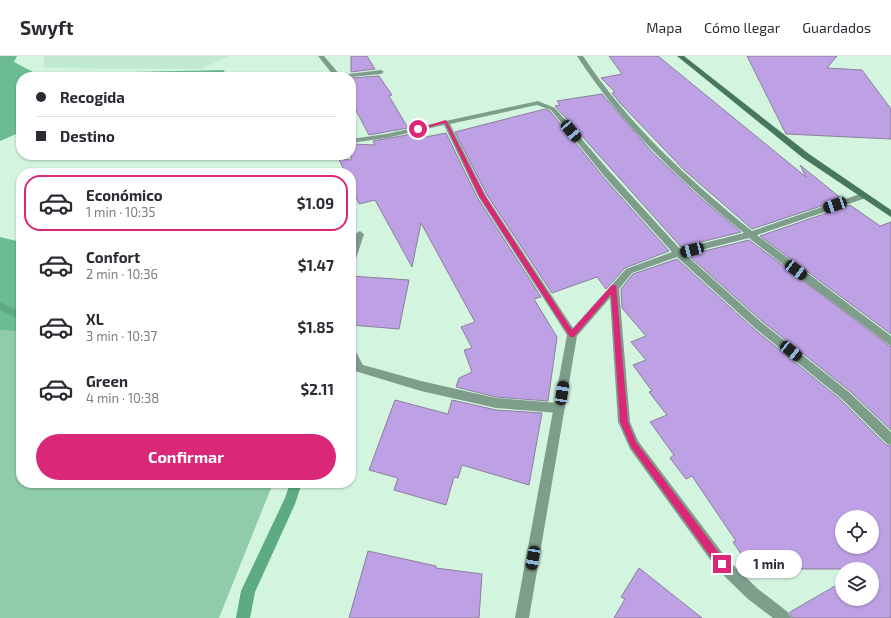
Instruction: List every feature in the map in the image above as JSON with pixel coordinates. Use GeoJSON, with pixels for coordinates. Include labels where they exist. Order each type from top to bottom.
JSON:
{"type":"FeatureCollection","features":[{"type":"Feature","properties":{"kind":"main road"},"geometry":{"type":"LineString","coordinates":[[680,56],[806,156],[891,214]]}},
{"type":"Feature","properties":{"kind":"street"},"geometry":{"type":"LineString","coordinates":[[321,56],[333,72]]}},
{"type":"Feature","properties":{"kind":"street"},"geometry":{"type":"LineString","coordinates":[[580,56],[603,91],[658,151],[749,235],[891,342]]}},
{"type":"Feature","properties":{"kind":"street"},"geometry":{"type":"LineString","coordinates":[[356,75],[381,72]]}},
{"type":"Feature","properties":{"kind":"street"},"geometry":{"type":"LineString","coordinates":[[356,140],[393,134],[530,104],[546,105],[553,109],[608,175],[678,253],[758,325],[846,396],[891,440]]}},
{"type":"Feature","properties":{"kind":"street"},"geometry":{"type":"LineString","coordinates":[[446,122],[482,196],[572,335]]}},
{"type":"Feature","properties":{"kind":"street"},"geometry":{"type":"LineString","coordinates":[[522,618],[572,335],[629,271],[678,253],[749,235],[863,196]]}},
{"type":"Feature","properties":{"kind":"street"},"geometry":{"type":"LineString","coordinates":[[356,246],[360,234]]}},
{"type":"Feature","properties":{"kind":"street"},"geometry":{"type":"LineString","coordinates":[[614,287],[624,422],[634,445],[722,564],[753,594],[784,618]]}},
{"type":"Feature","properties":{"kind":"street"},"geometry":{"type":"LineString","coordinates":[[356,362],[359,368],[421,386],[496,403],[559,408]]}},
{"type":"Feature","properties":{"kind":"shaded area"},"geometry":{"type":"Polygon","coordinates":[[[45,56],[229,56],[201,69],[43,68],[45,56]]]}},
{"type":"Feature","properties":{"kind":"shaded area"},"geometry":{"type":"Polygon","coordinates":[[[0,330],[16,332],[16,488],[271,488],[219,618],[0,618],[0,330]]]}},
{"type":"Feature","properties":{"kind":"green space"},"geometry":{"type":"Polygon","coordinates":[[[0,56],[17,56],[14,62],[33,72],[16,72],[16,134],[0,141],[0,56]]]}},
{"type":"Feature","properties":{"kind":"green space"},"geometry":{"type":"Polygon","coordinates":[[[224,70],[225,72],[130,72],[224,70]]]}},
{"type":"Feature","properties":{"kind":"green space"},"geometry":{"type":"Polygon","coordinates":[[[0,237],[16,241],[16,332],[0,330],[0,237]]]}},
{"type":"Feature","properties":{"kind":"building"},"geometry":{"type":"Polygon","coordinates":[[[351,56],[367,56],[375,69],[351,72],[351,56]]]}},
{"type":"Feature","properties":{"kind":"building"},"geometry":{"type":"Polygon","coordinates":[[[609,56],[658,56],[806,177],[800,165],[842,199],[752,229],[684,170],[621,104],[612,93],[615,92],[601,78],[622,74],[609,56]]]}},
{"type":"Feature","properties":{"kind":"building"},"geometry":{"type":"Polygon","coordinates":[[[747,56],[837,56],[827,68],[862,70],[891,109],[891,139],[786,134],[747,56]]]}},
{"type":"Feature","properties":{"kind":"building"},"geometry":{"type":"Polygon","coordinates":[[[379,76],[392,95],[389,96],[408,128],[369,135],[356,110],[356,78],[379,76]]]}},
{"type":"Feature","properties":{"kind":"building"},"geometry":{"type":"Polygon","coordinates":[[[602,94],[652,152],[696,194],[741,232],[681,247],[555,106],[560,105],[557,101],[602,94]]]}},
{"type":"Feature","properties":{"kind":"building"},"geometry":{"type":"Polygon","coordinates":[[[545,109],[550,111],[604,178],[669,251],[625,268],[606,289],[597,277],[552,293],[487,195],[455,132],[545,109]]]}},
{"type":"Feature","properties":{"kind":"building"},"geometry":{"type":"Polygon","coordinates":[[[446,133],[477,197],[541,297],[534,299],[557,337],[548,401],[496,397],[456,387],[459,378],[472,372],[464,350],[472,348],[461,327],[475,322],[421,223],[412,267],[375,200],[359,204],[356,197],[356,168],[343,168],[339,160],[356,160],[356,144],[375,145],[373,141],[412,134],[415,139],[446,133]]]}},
{"type":"Feature","properties":{"kind":"building"},"geometry":{"type":"Polygon","coordinates":[[[850,205],[880,226],[891,222],[891,334],[760,236],[850,205]]]}},
{"type":"Feature","properties":{"kind":"building"},"geometry":{"type":"Polygon","coordinates":[[[749,240],[891,347],[891,430],[851,392],[762,321],[688,255],[749,240]]]}},
{"type":"Feature","properties":{"kind":"building"},"geometry":{"type":"Polygon","coordinates":[[[677,259],[754,329],[841,400],[886,445],[891,446],[891,618],[792,618],[790,612],[835,586],[835,606],[879,606],[879,562],[835,562],[835,569],[799,569],[787,552],[783,554],[781,552],[750,567],[733,542],[736,541],[692,476],[686,479],[670,458],[674,455],[650,422],[667,415],[649,392],[652,391],[633,365],[646,360],[631,342],[646,336],[622,308],[621,289],[633,274],[677,259]]]}},
{"type":"Feature","properties":{"kind":"building"},"geometry":{"type":"Polygon","coordinates":[[[356,276],[409,280],[399,329],[356,325],[356,276]]]}},
{"type":"Feature","properties":{"kind":"building"},"geometry":{"type":"Polygon","coordinates":[[[395,400],[448,414],[452,400],[496,410],[542,413],[529,485],[462,465],[458,478],[454,477],[446,505],[394,490],[398,478],[369,470],[395,400]]]}},
{"type":"Feature","properties":{"kind":"building"},"geometry":{"type":"Polygon","coordinates":[[[368,551],[436,566],[436,568],[482,574],[479,618],[349,618],[368,551]]]}},
{"type":"Feature","properties":{"kind":"building"},"geometry":{"type":"Polygon","coordinates":[[[639,568],[702,618],[614,618],[625,599],[621,597],[639,568]]]}},
{"type":"Feature","properties":{"kind":"waterway"},"geometry":{"type":"LineString","coordinates":[[0,306],[16,314]]}},
{"type":"Feature","properties":{"kind":"waterway"},"geometry":{"type":"LineString","coordinates":[[243,618],[248,591],[291,500],[295,488]]}},
{"type":"Feature","properties":{"kind":"route"},"geometry":{"type":"LineString","coordinates":[[418,129],[446,122],[482,196],[572,335],[614,287],[624,422],[634,445],[722,564]]}}]}
